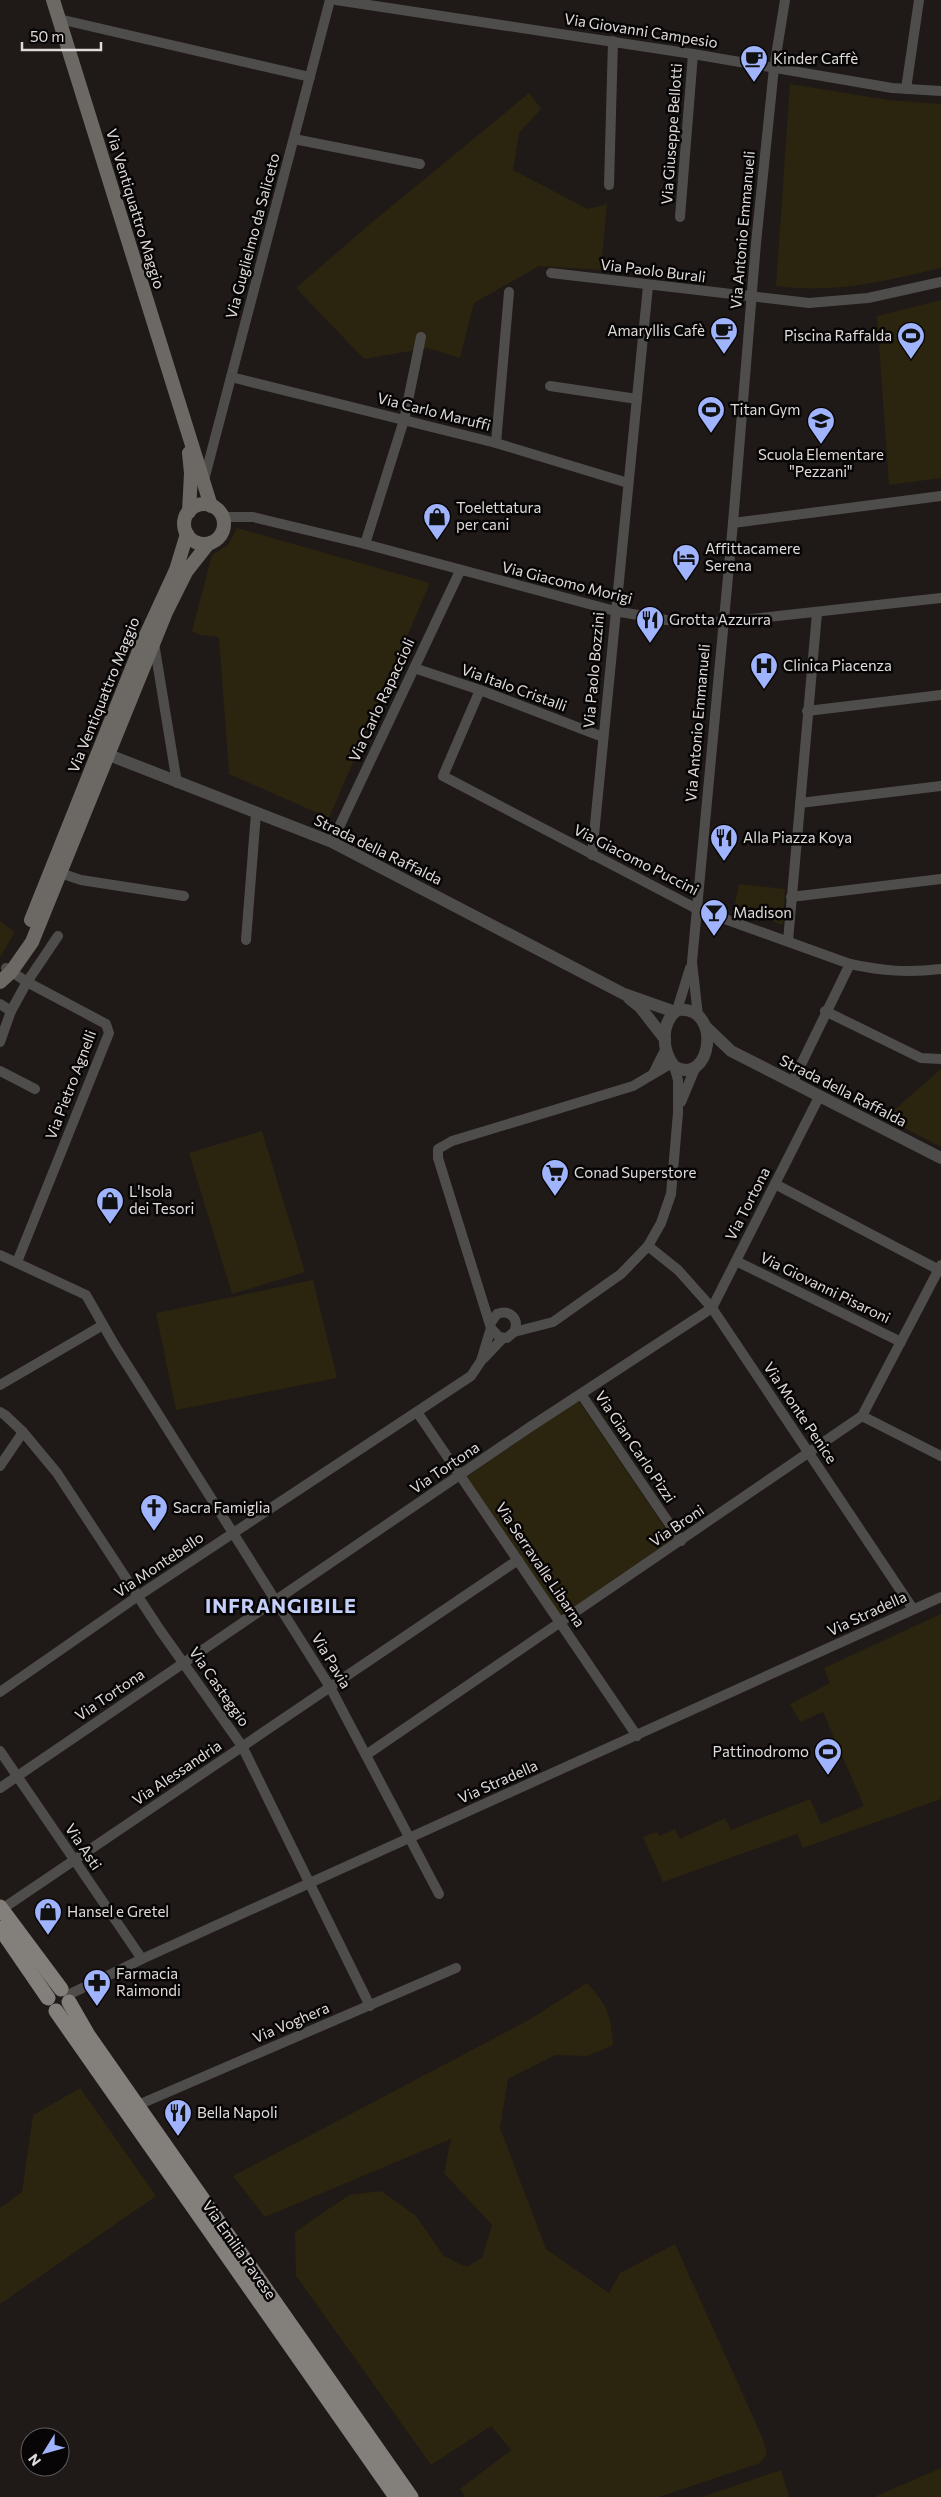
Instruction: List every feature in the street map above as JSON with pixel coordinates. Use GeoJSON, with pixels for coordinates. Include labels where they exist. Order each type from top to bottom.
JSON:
{"type":"FeatureCollection","features":[{"type":"Feature","properties":{"kind":"main road","name":"Via Ventiquattro Maggio"},"geometry":{"type":"LineString","coordinates":[[0,982],[56,871],[109,755],[177,588],[194,559],[208,544],[221,536],[223,530],[222,517],[211,506],[53,0]]}},
{"type":"Feature","properties":{"kind":"main road","name":"Via Ventiquattro Maggio"},"geometry":{"type":"LineString","coordinates":[[56,871],[140,648],[176,570],[187,534],[184,523],[189,512],[191,473],[187,427]]}},
{"type":"Feature","properties":{"kind":"main road"},"geometry":{"type":"LineString","coordinates":[[189,512],[200,505],[211,506]]}},
{"type":"Feature","properties":{"kind":"main road"},"geometry":{"type":"LineString","coordinates":[[187,534],[197,543],[208,544]]}},
{"type":"Feature","properties":{"kind":"main road"},"geometry":{"type":"LineString","coordinates":[[109,755],[106,745],[139,663],[140,648]]}},
{"type":"Feature","properties":{"kind":"main road","name":"Via Emilia Pavese"},"geometry":{"type":"LineString","coordinates":[[1,1908],[66,1996],[88,2035],[411,2497]]}},
{"type":"Feature","properties":{"kind":"main road","name":"Via Emilia Pavese"},"geometry":{"type":"LineString","coordinates":[[0,1928],[48,1998],[50,2006],[56,2011],[396,2497]]}},
{"type":"Feature","properties":{"kind":"main road"},"geometry":{"type":"LineString","coordinates":[[48,1998],[52,1991],[66,1996],[65,2009],[56,2011]]}},
{"type":"Feature","properties":{"kind":"street","name":"Via Guglielmo da Saliceto"},"geometry":{"type":"LineString","coordinates":[[204,480],[330,0]]}},
{"type":"Feature","properties":{"kind":"street","name":"Via Giovanni Campesio"},"geometry":{"type":"LineString","coordinates":[[336,0],[613,41],[906,89],[941,91]]}},
{"type":"Feature","properties":{"kind":"street","name":"Via Antonio Emmanueli"},"geometry":{"type":"LineString","coordinates":[[676,1011],[692,962],[733,523],[751,298],[774,68],[785,0]]}},
{"type":"Feature","properties":{"kind":"street"},"geometry":{"type":"LineString","coordinates":[[906,89],[919,0]]}},
{"type":"Feature","properties":{"kind":"street"},"geometry":{"type":"LineString","coordinates":[[59,19],[310,77]]}},
{"type":"Feature","properties":{"kind":"street"},"geometry":{"type":"LineString","coordinates":[[609,185],[613,41]]}},
{"type":"Feature","properties":{"kind":"street","name":"Via Giuseppe Bellotti"},"geometry":{"type":"LineString","coordinates":[[680,217],[693,54]]}},
{"type":"Feature","properties":{"kind":"street"},"geometry":{"type":"LineString","coordinates":[[294,139],[420,164]]}},
{"type":"Feature","properties":{"kind":"street","name":"Via Paolo Burali"},"geometry":{"type":"LineString","coordinates":[[551,272],[648,286],[809,303],[868,298],[941,282]]}},
{"type":"Feature","properties":{"kind":"street","name":"Via Paolo Bozzini"},"geometry":{"type":"LineString","coordinates":[[592,855],[648,286]]}},
{"type":"Feature","properties":{"kind":"street"},"geometry":{"type":"LineString","coordinates":[[496,443],[508,292]]}},
{"type":"Feature","properties":{"kind":"street"},"geometry":{"type":"LineString","coordinates":[[365,544],[404,420],[421,337]]}},
{"type":"Feature","properties":{"kind":"street","name":"Via Carlo Maruffi"},"geometry":{"type":"LineString","coordinates":[[231,377],[496,443],[628,483]]}},
{"type":"Feature","properties":{"kind":"street"},"geometry":{"type":"LineString","coordinates":[[550,386],[637,399]]}},
{"type":"Feature","properties":{"kind":"street"},"geometry":{"type":"LineString","coordinates":[[733,523],[941,496]]}},
{"type":"Feature","properties":{"kind":"street","name":"Via Giacomo Morigi"},"geometry":{"type":"LineString","coordinates":[[222,517],[252,517],[365,544],[615,611],[666,620],[723,622],[941,598]]}},
{"type":"Feature","properties":{"kind":"street","name":"Via Carlo Rapaccioli"},"geometry":{"type":"LineString","coordinates":[[332,842],[460,571]]}},
{"type":"Feature","properties":{"kind":"street"},"geometry":{"type":"LineString","coordinates":[[788,941],[817,613]]}},
{"type":"Feature","properties":{"kind":"street","name":"Via Ventiquattro Maggio"},"geometry":{"type":"LineString","coordinates":[[154,643],[177,783]]}},
{"type":"Feature","properties":{"kind":"street","name":"Via Italo Cristalli"},"geometry":{"type":"LineString","coordinates":[[414,668],[480,690],[603,737]]}},
{"type":"Feature","properties":{"kind":"street","name":"Via Giacomo Puccini"},"geometry":{"type":"LineString","coordinates":[[480,690],[443,776],[697,908],[850,964],[909,973],[941,969]]}},
{"type":"Feature","properties":{"kind":"street"},"geometry":{"type":"LineString","coordinates":[[807,711],[941,695]]}},
{"type":"Feature","properties":{"kind":"street","name":"Strada della Raffalda"},"geometry":{"type":"LineString","coordinates":[[109,755],[332,842],[624,994],[676,1011],[690,1010],[731,1051],[941,1158]]}},
{"type":"Feature","properties":{"kind":"street"},"geometry":{"type":"LineString","coordinates":[[800,803],[941,786]]}},
{"type":"Feature","properties":{"kind":"street"},"geometry":{"type":"LineString","coordinates":[[246,940],[256,813]]}},
{"type":"Feature","properties":{"kind":"street"},"geometry":{"type":"LineString","coordinates":[[56,871],[81,880],[184,896]]}},
{"type":"Feature","properties":{"kind":"street"},"geometry":{"type":"LineString","coordinates":[[791,897],[941,879]]}},
{"type":"Feature","properties":{"kind":"street"},"geometry":{"type":"LineString","coordinates":[[0,1042],[11,1011],[26,982],[58,936]]}},
{"type":"Feature","properties":{"kind":"street","name":"Via Antonio Emmanueli"},"geometry":{"type":"LineString","coordinates":[[692,962],[702,1021]]}},
{"type":"Feature","properties":{"kind":"street"},"geometry":{"type":"LineString","coordinates":[[792,1083],[850,964]]}},
{"type":"Feature","properties":{"kind":"street","name":"Via Pietro Agnelli"},"geometry":{"type":"LineString","coordinates":[[6,972],[106,1024],[109,1033],[17,1262]]}},
{"type":"Feature","properties":{"kind":"street","name":"Strada della Raffalda"},"geometry":{"type":"LineString","coordinates":[[624,994],[640,1007],[665,1043],[673,1065]]}},
{"type":"Feature","properties":{"kind":"street"},"geometry":{"type":"LineString","coordinates":[[0,1004],[11,1011]]}},
{"type":"Feature","properties":{"kind":"street"},"geometry":{"type":"LineString","coordinates":[[653,1074],[665,1043],[666,1026],[676,1011]]}},
{"type":"Feature","properties":{"kind":"street"},"geometry":{"type":"LineString","coordinates":[[826,1011],[922,1058],[941,1059]]}},
{"type":"Feature","properties":{"kind":"street"},"geometry":{"type":"LineString","coordinates":[[678,1113],[684,1092],[696,1066],[704,1056],[707,1043],[702,1021]]}},
{"type":"Feature","properties":{"kind":"street"},"geometry":{"type":"LineString","coordinates":[[704,1056],[731,1051]]}},
{"type":"Feature","properties":{"kind":"street"},"geometry":{"type":"LineString","coordinates":[[673,1065],[678,1080],[678,1113],[671,1194],[661,1223],[648,1246],[621,1274],[553,1322],[514,1332],[503,1338],[495,1335],[490,1326],[438,1158],[438,1149],[452,1141],[633,1086],[673,1065],[687,1071],[696,1066]]}},
{"type":"Feature","properties":{"kind":"street"},"geometry":{"type":"LineString","coordinates":[[0,1071],[35,1089]]}},
{"type":"Feature","properties":{"kind":"street","name":"Via Tortona"},"geometry":{"type":"LineString","coordinates":[[0,1788],[581,1394],[712,1308],[819,1097]]}},
{"type":"Feature","properties":{"kind":"street"},"geometry":{"type":"LineString","coordinates":[[775,1184],[940,1269]]}},
{"type":"Feature","properties":{"kind":"street","name":"Via Monte Penice"},"geometry":{"type":"LineString","coordinates":[[648,1246],[678,1270],[712,1308],[913,1609]]}},
{"type":"Feature","properties":{"kind":"street","name":"Via Pavia"},"geometry":{"type":"LineString","coordinates":[[0,1255],[86,1295],[330,1687],[439,1894]]}},
{"type":"Feature","properties":{"kind":"street","name":"Via Giovanni Pisaroni"},"geometry":{"type":"LineString","coordinates":[[736,1261],[901,1342]]}},
{"type":"Feature","properties":{"kind":"street","name":"Via Broni"},"geometry":{"type":"LineString","coordinates":[[366,1755],[862,1416],[940,1269]]}},
{"type":"Feature","properties":{"kind":"street"},"geometry":{"type":"LineString","coordinates":[[482,1297],[500,1312],[509,1313],[514,1318],[539,1327]]}},
{"type":"Feature","properties":{"kind":"street"},"geometry":{"type":"LineString","coordinates":[[490,1326],[494,1316],[500,1312]]}},
{"type":"Feature","properties":{"kind":"street"},"geometry":{"type":"LineString","coordinates":[[514,1318],[516,1324],[514,1332]]}},
{"type":"Feature","properties":{"kind":"street"},"geometry":{"type":"LineString","coordinates":[[0,1385],[103,1325]]}},
{"type":"Feature","properties":{"kind":"street","name":"Via Montebello"},"geometry":{"type":"LineString","coordinates":[[481,1361],[490,1326]]}},
{"type":"Feature","properties":{"kind":"street","name":"Via Montebello"},"geometry":{"type":"LineString","coordinates":[[0,1692],[138,1596],[471,1376],[481,1361],[503,1338]]}},
{"type":"Feature","properties":{"kind":"street","name":"Via Gian Carlo Pizzi"},"geometry":{"type":"LineString","coordinates":[[581,1394],[681,1541]]}},
{"type":"Feature","properties":{"kind":"street","name":"Via Casteggio"},"geometry":{"type":"LineString","coordinates":[[0,1412],[22,1432],[57,1473],[138,1596],[242,1746],[370,2006]]}},
{"type":"Feature","properties":{"kind":"street","name":"Via Serravalle Libarna"},"geometry":{"type":"LineString","coordinates":[[417,1412],[637,1736]]}},
{"type":"Feature","properties":{"kind":"street"},"geometry":{"type":"LineString","coordinates":[[862,1416],[941,1456]]}},
{"type":"Feature","properties":{"kind":"street"},"geometry":{"type":"LineString","coordinates":[[0,1466],[22,1432]]}},
{"type":"Feature","properties":{"kind":"street","name":"Via Alessandria"},"geometry":{"type":"LineString","coordinates":[[1,1908],[74,1861],[518,1560]]}},
{"type":"Feature","properties":{"kind":"street","name":"Via Stradella"},"geometry":{"type":"LineString","coordinates":[[66,1996],[142,1959],[941,1597]]}},
{"type":"Feature","properties":{"kind":"street","name":"Via Asti"},"geometry":{"type":"LineString","coordinates":[[0,1751],[142,1959]]}},
{"type":"Feature","properties":{"kind":"street","name":"Via Voghera"},"geometry":{"type":"LineString","coordinates":[[138,2105],[456,1968]]}},
{"type":"Feature","properties":{"kind":"shaded area"},"geometry":{"type":"Polygon","coordinates":[[[790,84],[888,100],[941,104],[941,268],[859,285],[818,288],[776,286],[790,84]]]}},
{"type":"Feature","properties":{"kind":"shaded area"},"geometry":{"type":"Polygon","coordinates":[[[529,93],[541,109],[519,133],[513,170],[588,209],[607,204],[601,270],[539,266],[474,303],[460,358],[428,348],[364,359],[296,288],[370,224],[529,93]]]}},
{"type":"Feature","properties":{"kind":"shaded area","name":"Piscina Raffalda"},"geometry":{"type":"Polygon","coordinates":[[[941,300],[941,478],[889,485],[877,316],[941,300]]]}},
{"type":"Feature","properties":{"kind":"shaded area"},"geometry":{"type":"Polygon","coordinates":[[[237,528],[430,583],[329,818],[229,774],[219,637],[200,635],[192,631],[212,555],[228,545],[237,528]]]}},
{"type":"Feature","properties":{"kind":"shaded area"},"geometry":{"type":"Polygon","coordinates":[[[739,884],[785,889],[783,925],[734,908],[739,884]]]}},
{"type":"Feature","properties":{"kind":"shaded area"},"geometry":{"type":"Polygon","coordinates":[[[0,921],[15,932],[0,957],[0,921]]]}},
{"type":"Feature","properties":{"kind":"shaded area"},"geometry":{"type":"Polygon","coordinates":[[[941,1069],[941,1147],[885,1118],[941,1069]]]}},
{"type":"Feature","properties":{"kind":"shaded area"},"geometry":{"type":"Polygon","coordinates":[[[262,1131],[305,1272],[232,1294],[189,1153],[262,1131]]]}},
{"type":"Feature","properties":{"kind":"shaded area"},"geometry":{"type":"Polygon","coordinates":[[[313,1280],[337,1378],[176,1410],[156,1313],[313,1280]]]}},
{"type":"Feature","properties":{"kind":"shaded area"},"geometry":{"type":"Polygon","coordinates":[[[578,1400],[674,1541],[561,1617],[466,1477],[578,1400]]]}},
{"type":"Feature","properties":{"kind":"shaded area"},"geometry":{"type":"Polygon","coordinates":[[[941,1614],[941,1799],[803,1848],[797,1834],[663,1882],[643,1837],[656,1832],[660,1836],[675,1829],[680,1839],[725,1818],[731,1830],[810,1799],[821,1824],[864,1806],[823,1712],[800,1722],[790,1704],[830,1683],[824,1668],[941,1614]]]}},
{"type":"Feature","properties":{"kind":"shaded area"},"geometry":{"type":"Polygon","coordinates":[[[587,1983],[607,2011],[611,2025],[613,2045],[588,2056],[555,2055],[508,2079],[500,2128],[546,2249],[609,2293],[620,2273],[675,2244],[763,2439],[767,2454],[760,2463],[659,2497],[465,2497],[460,2489],[511,2450],[491,2426],[431,2465],[296,2276],[295,2232],[349,2195],[381,2191],[415,2215],[444,2256],[466,2267],[482,2258],[492,2225],[444,2173],[451,2139],[265,2217],[233,2176],[527,2021],[587,1983]]]}},
{"type":"Feature","properties":{"kind":"shaded area"},"geometry":{"type":"Polygon","coordinates":[[[80,2088],[156,2196],[0,2304],[0,2208],[22,2192],[33,2115],[80,2088]]]}},
{"type":"Feature","properties":{"kind":"shaded area"},"geometry":{"type":"Polygon","coordinates":[[[941,2468],[941,2497],[874,2497],[941,2468]]]}},
{"type":"Feature","properties":{"kind":"shaded area"},"geometry":{"type":"Polygon","coordinates":[[[781,2470],[789,2497],[702,2497],[781,2470]]]}},
{"type":"Feature","properties":{"kind":"place","name":"Kinder Caffè"},"geometry":{"type":"Point","coordinates":[754,83]}},
{"type":"Feature","properties":{"kind":"place","name":"Amaryllis Cafè"},"geometry":{"type":"Point","coordinates":[724,355]}},
{"type":"Feature","properties":{"kind":"place","name":"Piscina Raffalda"},"geometry":{"type":"Point","coordinates":[911,360]}},
{"type":"Feature","properties":{"kind":"place","name":"Titan Gym"},"geometry":{"type":"Point","coordinates":[711,434]}},
{"type":"Feature","properties":{"kind":"place","name":"Scuola Elementare \"Pezzani\""},"geometry":{"type":"Point","coordinates":[821,445]}},
{"type":"Feature","properties":{"kind":"place","name":"Toelettatura per cani"},"geometry":{"type":"Point","coordinates":[437,541]}},
{"type":"Feature","properties":{"kind":"place","name":"Affittacamere Serena"},"geometry":{"type":"Point","coordinates":[686,582]}},
{"type":"Feature","properties":{"kind":"place","name":"Grotta Azzurra"},"geometry":{"type":"Point","coordinates":[650,644]}},
{"type":"Feature","properties":{"kind":"place","name":"Clinica Piacenza"},"geometry":{"type":"Point","coordinates":[764,690]}},
{"type":"Feature","properties":{"kind":"place","name":"Alla Piazza Koya"},"geometry":{"type":"Point","coordinates":[724,862]}},
{"type":"Feature","properties":{"kind":"place","name":"Madison"},"geometry":{"type":"Point","coordinates":[714,937]}},
{"type":"Feature","properties":{"kind":"place","name":"Conad Superstore"},"geometry":{"type":"Point","coordinates":[555,1197]}},
{"type":"Feature","properties":{"kind":"place","name":"L'Isola dei Tesori"},"geometry":{"type":"Point","coordinates":[110,1225]}},
{"type":"Feature","properties":{"kind":"place","name":"Sacra Famiglia"},"geometry":{"type":"Point","coordinates":[154,1532]}},
{"type":"Feature","properties":{"kind":"place","name":"Pattinodromo"},"geometry":{"type":"Point","coordinates":[828,1776]}},
{"type":"Feature","properties":{"kind":"place","name":"Hansel e Gretel"},"geometry":{"type":"Point","coordinates":[48,1936]}},
{"type":"Feature","properties":{"kind":"place","name":"Farmacia Raimondi"},"geometry":{"type":"Point","coordinates":[97,2007]}},
{"type":"Feature","properties":{"kind":"place","name":"Bella Napoli"},"geometry":{"type":"Point","coordinates":[178,2137]}},
{"type":"Feature","properties":{"kind":"district","name":"INFRANGIBILE"},"geometry":{"type":"Point","coordinates":[281,1606]}}]}
